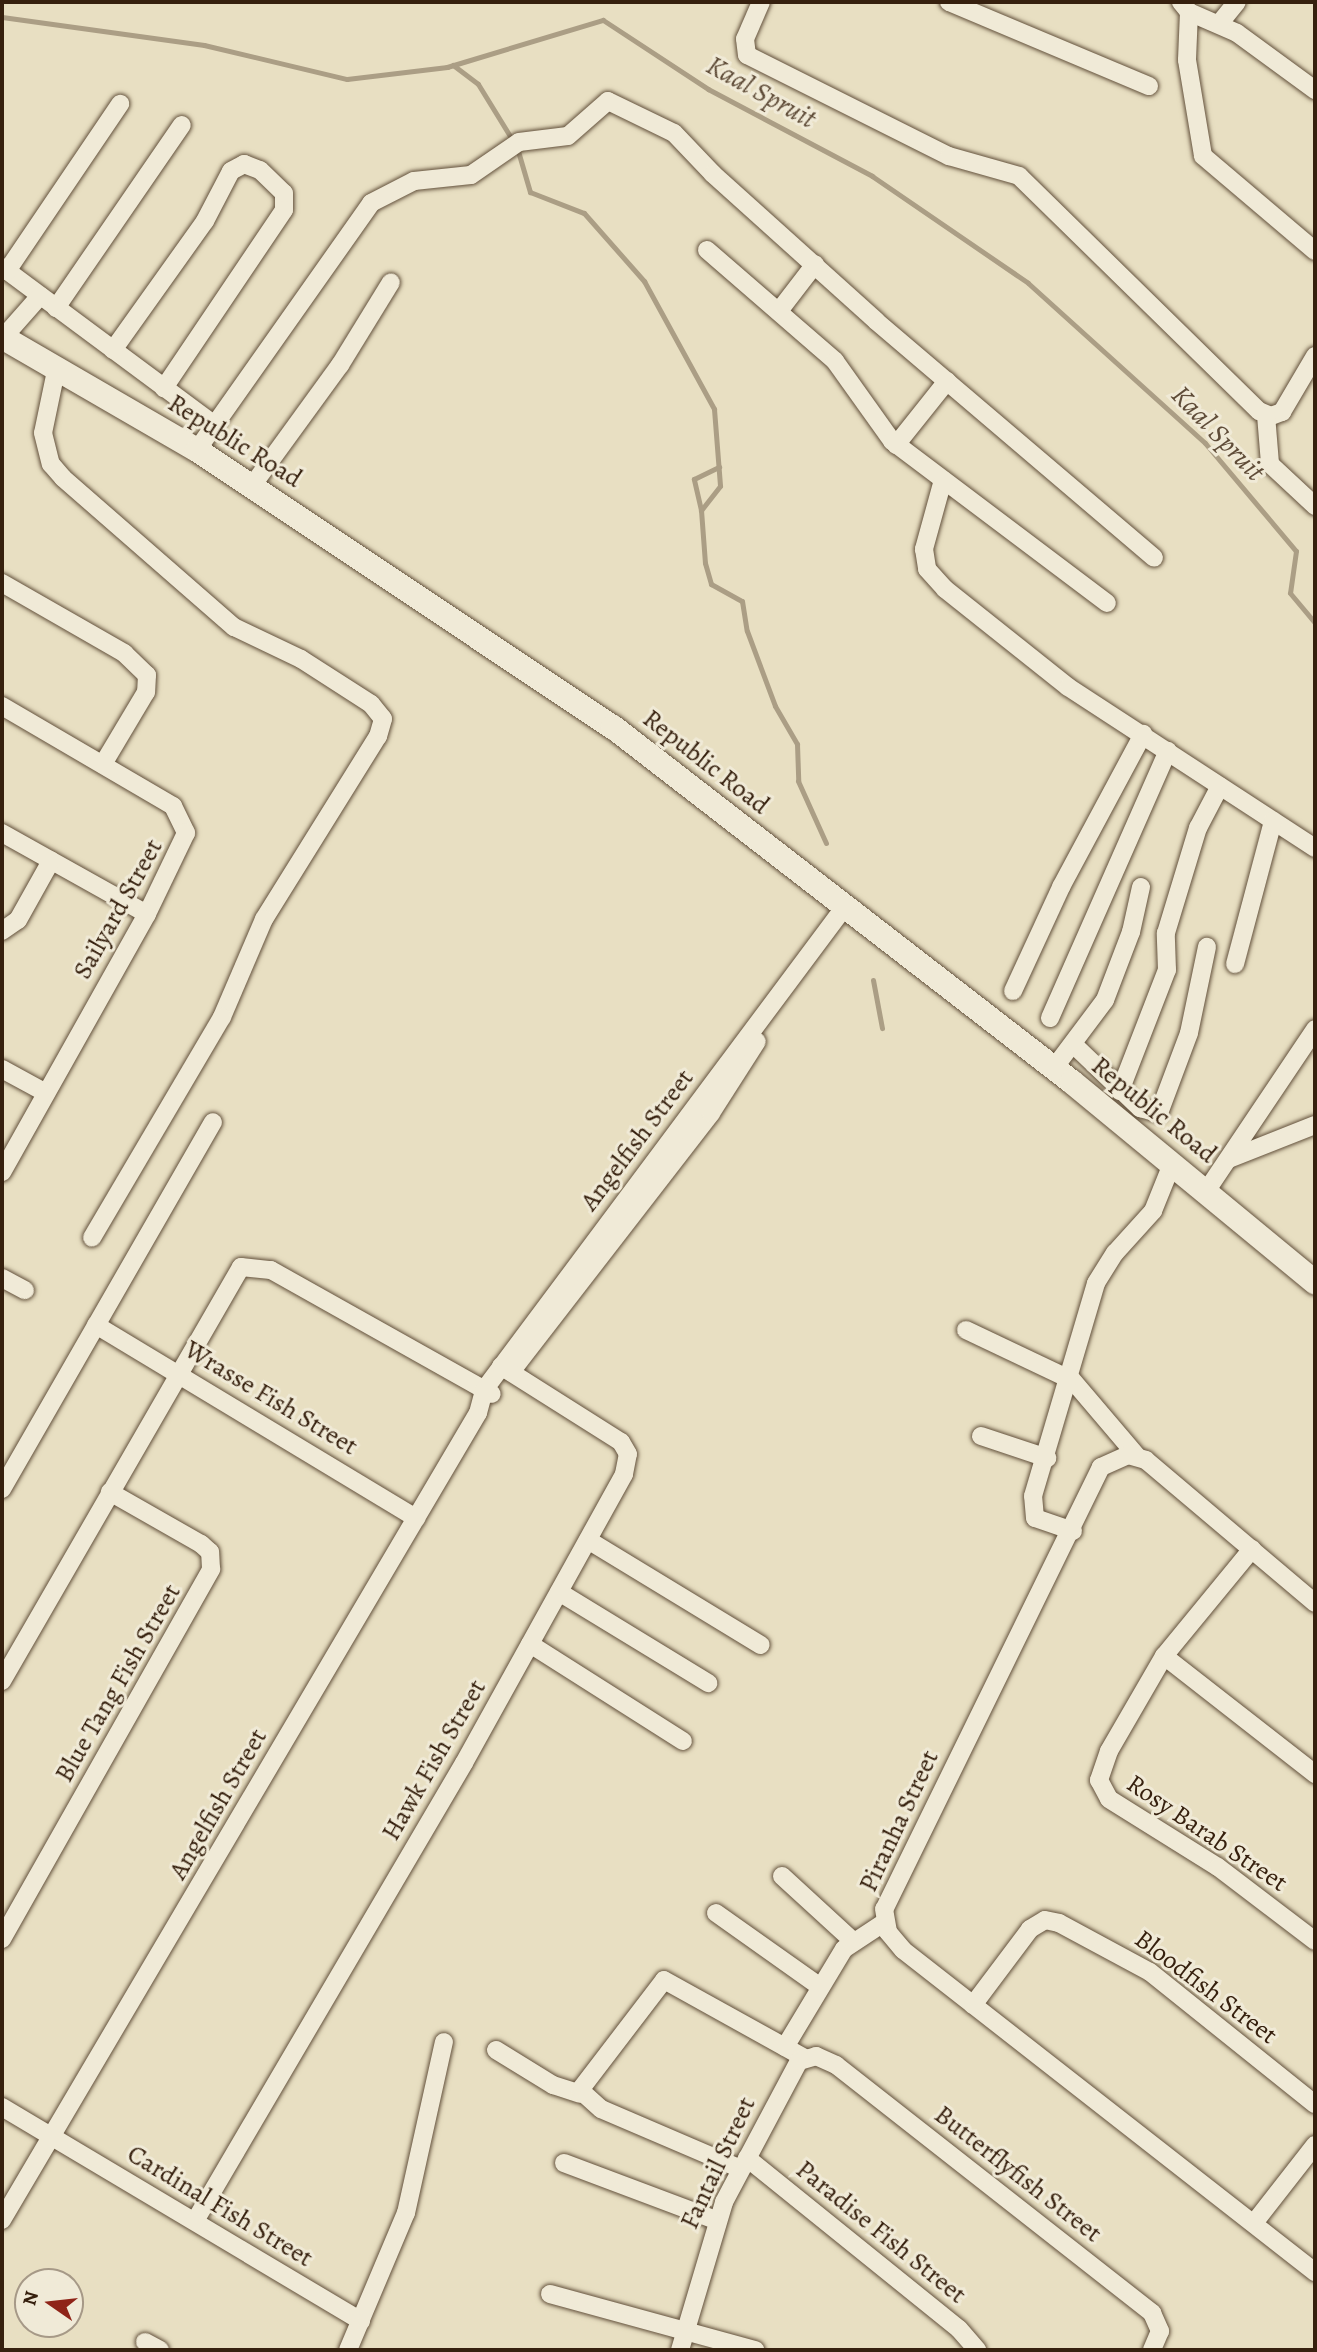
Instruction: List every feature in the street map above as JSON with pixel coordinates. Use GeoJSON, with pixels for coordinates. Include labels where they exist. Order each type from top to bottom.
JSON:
{"type":"FeatureCollection","features":[{"type":"Feature","properties":{"kind":"street"},"geometry":{"type":"LineString","coordinates":[[761,2],[745,38],[747,55],[960,161],[1019,176],[1266,415],[1270,464],[1315,506]]}},
{"type":"Feature","properties":{"kind":"street"},"geometry":{"type":"LineString","coordinates":[[949,2],[1149,86]]}},
{"type":"Feature","properties":{"kind":"street"},"geometry":{"type":"LineString","coordinates":[[1219,24],[1237,2]]}},
{"type":"Feature","properties":{"kind":"street"},"geometry":{"type":"LineString","coordinates":[[1315,90],[1219,24],[1185,7],[1187,60],[1203,156],[1315,251]]}},
{"type":"Feature","properties":{"kind":"street"},"geometry":{"type":"LineString","coordinates":[[197,450],[371,202],[414,181],[471,175],[519,142],[568,135],[604,101],[674,133],[713,174],[947,381],[1154,558]]}},
{"type":"Feature","properties":{"kind":"street"},"geometry":{"type":"LineString","coordinates":[[120,104],[4,269],[215,425]]}},
{"type":"Feature","properties":{"kind":"street"},"geometry":{"type":"LineString","coordinates":[[55,308],[182,125]]}},
{"type":"Feature","properties":{"kind":"street"},"geometry":{"type":"LineString","coordinates":[[113,351],[205,221],[231,171],[244,164],[260,170],[284,193],[284,210],[164,388]]}},
{"type":"Feature","properties":{"kind":"street"},"geometry":{"type":"LineString","coordinates":[[707,250],[835,362],[896,445],[1107,603]]}},
{"type":"Feature","properties":{"kind":"street"},"geometry":{"type":"LineString","coordinates":[[779,311],[815,264]]}},
{"type":"Feature","properties":{"kind":"street"},"geometry":{"type":"LineString","coordinates":[[252,485],[340,365],[391,282]]}},
{"type":"Feature","properties":{"kind":"street"},"geometry":{"type":"LineString","coordinates":[[8,334],[40,296]]}},
{"type":"Feature","properties":{"kind":"street","name":"Republic Road"},"geometry":{"type":"LineString","coordinates":[[8,334],[252,485],[613,727],[850,907],[1054,1068],[1207,1190],[1315,1282]]}},
{"type":"Feature","properties":{"kind":"street"},"geometry":{"type":"LineString","coordinates":[[1266,415],[1283,412],[1315,356]]}},
{"type":"Feature","properties":{"kind":"street"},"geometry":{"type":"LineString","coordinates":[[57,366],[43,433],[51,464],[63,478],[234,627],[302,659],[371,704],[383,719],[378,736],[259,927],[222,1017],[92,1238]]}},
{"type":"Feature","properties":{"kind":"street"},"geometry":{"type":"LineString","coordinates":[[896,445],[947,381]]}},
{"type":"Feature","properties":{"kind":"street"},"geometry":{"type":"LineString","coordinates":[[943,480],[923,549],[934,578],[1068,687],[1315,848]]}},
{"type":"Feature","properties":{"kind":"street"},"geometry":{"type":"LineString","coordinates":[[2,583],[124,653],[147,675],[146,692],[103,764]]}},
{"type":"Feature","properties":{"kind":"street","name":"Sailyard Street"},"geometry":{"type":"LineString","coordinates":[[2,706],[173,806],[183,822],[185,841],[2,1172]]}},
{"type":"Feature","properties":{"kind":"street"},"geometry":{"type":"LineString","coordinates":[[1013,991],[1061,887],[1143,734]]}},
{"type":"Feature","properties":{"kind":"street"},"geometry":{"type":"LineString","coordinates":[[1050,1018],[1168,751]]}},
{"type":"Feature","properties":{"kind":"street"},"geometry":{"type":"LineString","coordinates":[[1120,1091],[1167,970],[1166,933],[1198,828],[1220,786]]}},
{"type":"Feature","properties":{"kind":"street"},"geometry":{"type":"LineString","coordinates":[[1236,964],[1273,821]]}},
{"type":"Feature","properties":{"kind":"street"},"geometry":{"type":"LineString","coordinates":[[2,833],[147,914]]}},
{"type":"Feature","properties":{"kind":"street"},"geometry":{"type":"LineString","coordinates":[[2,931],[18,920],[51,861]]}},
{"type":"Feature","properties":{"kind":"street"},"geometry":{"type":"LineString","coordinates":[[1054,1068],[1073,1044],[1116,976],[1140,887]]}},
{"type":"Feature","properties":{"kind":"street","name":"Angelfish Street"},"geometry":{"type":"LineString","coordinates":[[2,2220],[490,1393],[506,1369],[711,1113],[773,1016],[850,907]]}},
{"type":"Feature","properties":{"kind":"street"},"geometry":{"type":"LineString","coordinates":[[1073,1044],[1120,1091],[1149,1114],[1161,1111],[1189,1033],[1207,947]]}},
{"type":"Feature","properties":{"kind":"street"},"geometry":{"type":"LineString","coordinates":[[1207,1190],[1315,1029]]}},
{"type":"Feature","properties":{"kind":"street"},"geometry":{"type":"LineString","coordinates":[[2,1069],[47,1093]]}},
{"type":"Feature","properties":{"kind":"street"},"geometry":{"type":"LineString","coordinates":[[2,1489],[213,1122]]}},
{"type":"Feature","properties":{"kind":"street"},"geometry":{"type":"LineString","coordinates":[[1229,1159],[1315,1125]]}},
{"type":"Feature","properties":{"kind":"street"},"geometry":{"type":"LineString","coordinates":[[1073,1531],[1032,1514],[1068,1377],[1104,1266],[1147,1222],[1172,1164]]}},
{"type":"Feature","properties":{"kind":"street"},"geometry":{"type":"LineString","coordinates":[[2,1681],[241,1267],[257,1265],[490,1393]]}},
{"type":"Feature","properties":{"kind":"street"},"geometry":{"type":"LineString","coordinates":[[2,1278],[25,1290]]}},
{"type":"Feature","properties":{"kind":"street","name":"Wrasse Fish Street"},"geometry":{"type":"LineString","coordinates":[[96,1325],[178,1372],[416,1518]]}},
{"type":"Feature","properties":{"kind":"street"},"geometry":{"type":"LineString","coordinates":[[966,1331],[1068,1377],[1136,1455],[1315,1603]]}},
{"type":"Feature","properties":{"kind":"street","name":"Hawk Fish Street"},"geometry":{"type":"LineString","coordinates":[[195,2221],[530,1644],[624,1474],[625,1448],[506,1369]]}},
{"type":"Feature","properties":{"kind":"street"},"geometry":{"type":"LineString","coordinates":[[981,1436],[1047,1458]]}},
{"type":"Feature","properties":{"kind":"street","name":"Piranha Street"},"geometry":{"type":"LineString","coordinates":[[1136,1455],[1101,1466],[1073,1531],[888,1892],[885,1922],[903,1950],[1315,2272]]}},
{"type":"Feature","properties":{"kind":"street","name":"Blue Tang Fish Street"},"geometry":{"type":"LineString","coordinates":[[2,1939],[211,1569],[210,1552],[201,1544],[110,1492]]}},
{"type":"Feature","properties":{"kind":"street"},"geometry":{"type":"LineString","coordinates":[[588,1540],[761,1645]]}},
{"type":"Feature","properties":{"kind":"street","name":"Rosy Barab Street"},"geometry":{"type":"LineString","coordinates":[[1252,1549],[1164,1656],[1109,1751],[1099,1780],[1103,1794],[1218,1867],[1315,1941]]}},
{"type":"Feature","properties":{"kind":"street"},"geometry":{"type":"LineString","coordinates":[[559,1592],[708,1683]]}},
{"type":"Feature","properties":{"kind":"street"},"geometry":{"type":"LineString","coordinates":[[530,1644],[683,1741]]}},
{"type":"Feature","properties":{"kind":"street"},"geometry":{"type":"LineString","coordinates":[[1164,1656],[1315,1774]]}},
{"type":"Feature","properties":{"kind":"street"},"geometry":{"type":"LineString","coordinates":[[782,1875],[853,1941]]}},
{"type":"Feature","properties":{"kind":"street"},"geometry":{"type":"LineString","coordinates":[[716,1913],[819,1986]]}},
{"type":"Feature","properties":{"kind":"street","name":"Bloodfish Street"},"geometry":{"type":"LineString","coordinates":[[974,2005],[1030,1929],[1045,1920],[1059,1923],[1150,1972],[1315,2104]]}},
{"type":"Feature","properties":{"kind":"street"},"geometry":{"type":"LineString","coordinates":[[785,2047],[819,1986],[853,1941],[885,1922]]}},
{"type":"Feature","properties":{"kind":"street","name":"Butterflyfish Street"},"geometry":{"type":"LineString","coordinates":[[580,2094],[664,1980],[785,2047],[836,2065],[1152,2313],[1160,2331],[1152,2350]]}},
{"type":"Feature","properties":{"kind":"street"},"geometry":{"type":"LineString","coordinates":[[348,2350],[412,2192],[444,2042]]}},
{"type":"Feature","properties":{"kind":"street","name":"Paradise Fish Street"},"geometry":{"type":"LineString","coordinates":[[496,2050],[552,2085],[580,2094],[601,2109],[744,2163],[959,2329],[977,2350]]}},
{"type":"Feature","properties":{"kind":"street","name":"Fantail Street"},"geometry":{"type":"LineString","coordinates":[[680,2350],[716,2220],[744,2163],[810,2057]]}},
{"type":"Feature","properties":{"kind":"street"},"geometry":{"type":"LineString","coordinates":[[2,2107],[52,2135]]}},
{"type":"Feature","properties":{"kind":"street","name":"Cardinal Fish Street"},"geometry":{"type":"LineString","coordinates":[[52,2135],[361,2321]]}},
{"type":"Feature","properties":{"kind":"street"},"geometry":{"type":"LineString","coordinates":[[1254,2223],[1315,2145]]}},
{"type":"Feature","properties":{"kind":"street"},"geometry":{"type":"LineString","coordinates":[[564,2163],[716,2220]]}},
{"type":"Feature","properties":{"kind":"street"},"geometry":{"type":"LineString","coordinates":[[550,2294],[755,2350]]}},
{"type":"Feature","properties":{"kind":"waterway","name":"Kaal Spruit"},"geometry":{"type":"LineString","coordinates":[[2,17],[204,45],[347,79],[447,67],[603,20],[708,89],[872,176],[1028,283],[1205,443],[1296,551],[1290,593],[1315,623]]}},
{"type":"Feature","properties":{"kind":"waterway"},"geometry":{"type":"LineString","coordinates":[[453,65],[478,84],[510,136]]}},
{"type":"Feature","properties":{"kind":"waterway"},"geometry":{"type":"LineString","coordinates":[[518,151],[530,192],[584,213],[644,281],[714,409],[720,486],[701,510],[705,563],[711,584],[742,601],[747,631],[775,706],[797,744],[798,781],[826,843]]}},
{"type":"Feature","properties":{"kind":"waterway"},"geometry":{"type":"LineString","coordinates":[[701,510],[694,479],[719,467]]}},
{"type":"Feature","properties":{"kind":"waterway"},"geometry":{"type":"LineString","coordinates":[[873,980],[882,1028]]}}]}
